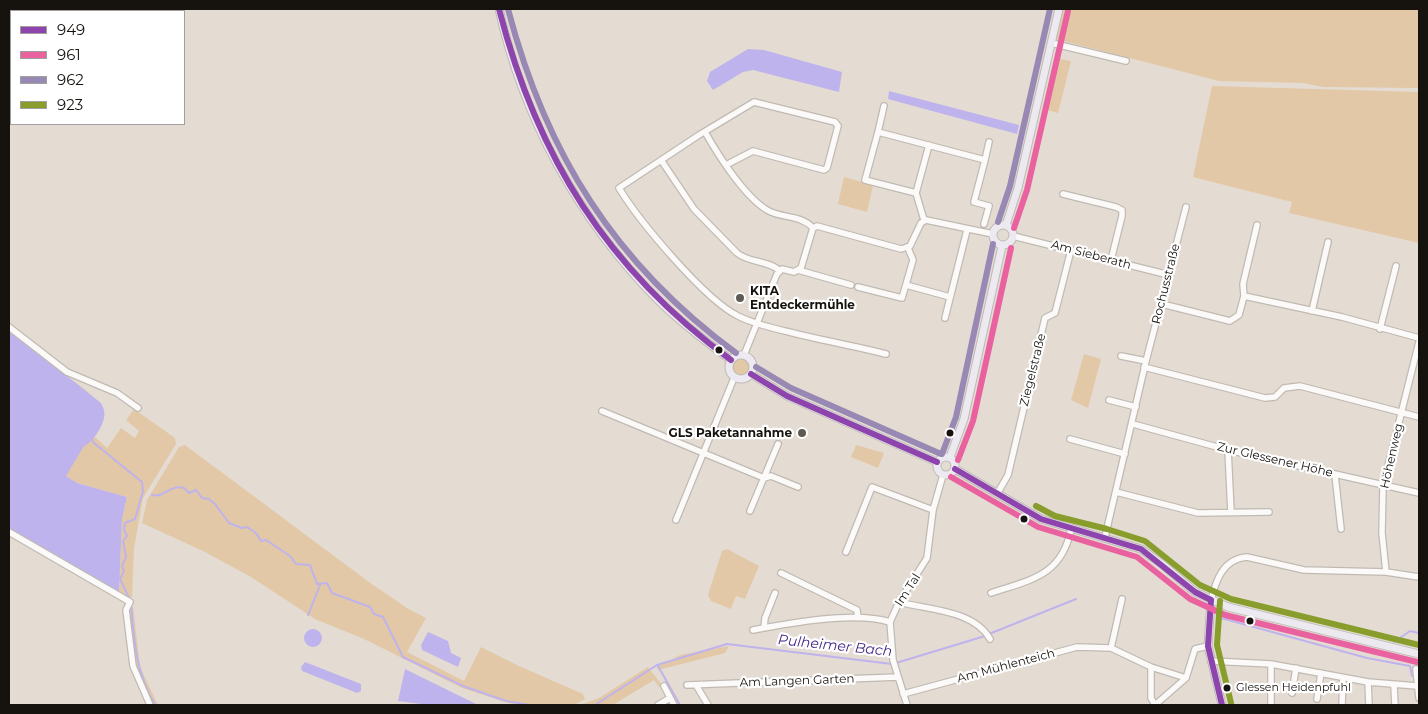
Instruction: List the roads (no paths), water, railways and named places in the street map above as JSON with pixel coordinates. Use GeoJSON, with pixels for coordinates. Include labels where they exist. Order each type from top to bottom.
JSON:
{"type":"FeatureCollection","features":[{"type":"Feature","properties":{"kind":"main road"},"geometry":{"type":"LineString","coordinates":[[499,9],[505,36],[538,127],[562,175],[603,235],[657,299],[686,326],[730,360]]}},
{"type":"Feature","properties":{"kind":"main road"},"geometry":{"type":"LineString","coordinates":[[1006,225],[1018,188],[1059,9]]}},
{"type":"Feature","properties":{"kind":"main road"},"geometry":{"type":"LineString","coordinates":[[1006,225],[1011,228],[1013,236],[1011,242],[1002,246],[994,241],[993,234],[997,227],[1006,225]]}},
{"type":"Feature","properties":{"kind":"main road"},"geometry":{"type":"LineString","coordinates":[[950,457],[964,419],[980,340],[997,276],[1002,246]]}},
{"type":"Feature","properties":{"kind":"main road"},"geometry":{"type":"LineString","coordinates":[[738,355],[744,355],[753,365],[751,374],[741,380],[734,378],[728,370],[730,360],[738,355]]}},
{"type":"Feature","properties":{"kind":"main road"},"geometry":{"type":"LineString","coordinates":[[751,374],[787,396],[937,462]]}},
{"type":"Feature","properties":{"kind":"main road"},"geometry":{"type":"LineString","coordinates":[[937,462],[941,458],[950,457]]}},
{"type":"Feature","properties":{"kind":"main road"},"geometry":{"type":"LineString","coordinates":[[937,462],[938,471],[943,475],[951,474],[955,469],[954,461],[950,457]]}},
{"type":"Feature","properties":{"kind":"main road"},"geometry":{"type":"LineString","coordinates":[[955,469],[1041,519],[1070,529],[1105,536],[1141,549],[1195,592],[1211,600],[1253,615],[1419,654]]}},
{"type":"Feature","properties":{"kind":"main road"},"geometry":{"type":"LineString","coordinates":[[1211,600],[1208,646],[1222,705]]}},
{"type":"Feature","properties":{"kind":"street"},"geometry":{"type":"LineString","coordinates":[[1051,43],[1126,61]]}},
{"type":"Feature","properties":{"kind":"street"},"geometry":{"type":"LineString","coordinates":[[726,165],[753,151],[824,170],[827,168],[838,126],[836,122],[758,101],[754,102],[619,188],[629,205],[658,240],[723,307],[756,324],[886,354]]}},
{"type":"Feature","properties":{"kind":"street"},"geometry":{"type":"LineString","coordinates":[[884,106],[865,180],[916,193]]}},
{"type":"Feature","properties":{"kind":"street"},"geometry":{"type":"LineString","coordinates":[[705,132],[737,180],[766,210],[806,221],[813,228]]}},
{"type":"Feature","properties":{"kind":"street"},"geometry":{"type":"LineString","coordinates":[[878,132],[985,160]]}},
{"type":"Feature","properties":{"kind":"street"},"geometry":{"type":"LineString","coordinates":[[984,224],[989,206],[974,202],[989,142]]}},
{"type":"Feature","properties":{"kind":"street"},"geometry":{"type":"LineString","coordinates":[[858,287],[902,298],[912,260],[908,248],[924,220],[916,193],[929,145]]}},
{"type":"Feature","properties":{"kind":"street"},"geometry":{"type":"LineString","coordinates":[[661,160],[694,209],[737,254],[744,258],[769,264],[779,270],[798,270],[851,284]]}},
{"type":"Feature","properties":{"kind":"street"},"geometry":{"type":"LineString","coordinates":[[1063,194],[1122,210],[1111,260]]}},
{"type":"Feature","properties":{"kind":"street","name":"Rochusstraße"},"geometry":{"type":"LineString","coordinates":[[1105,536],[1133,424],[1145,364],[1186,207]]}},
{"type":"Feature","properties":{"kind":"street"},"geometry":{"type":"LineString","coordinates":[[924,220],[993,234]]}},
{"type":"Feature","properties":{"kind":"street"},"geometry":{"type":"LineString","coordinates":[[1162,304],[1230,321],[1239,315],[1244,296],[1242,284],[1257,225]]}},
{"type":"Feature","properties":{"kind":"street"},"geometry":{"type":"LineString","coordinates":[[813,228],[817,226],[901,249],[908,248]]}},
{"type":"Feature","properties":{"kind":"street"},"geometry":{"type":"LineString","coordinates":[[798,270],[813,228]]}},
{"type":"Feature","properties":{"kind":"street"},"geometry":{"type":"LineString","coordinates":[[945,318],[967,230]]}},
{"type":"Feature","properties":{"kind":"street","name":"Am Sieberath"},"geometry":{"type":"LineString","coordinates":[[1013,236],[1168,275]]}},
{"type":"Feature","properties":{"kind":"street"},"geometry":{"type":"LineString","coordinates":[[1312,311],[1328,242]]}},
{"type":"Feature","properties":{"kind":"street","name":"Ziegelstraße"},"geometry":{"type":"LineString","coordinates":[[997,494],[1008,475],[1045,318],[1055,312],[1071,250]]}},
{"type":"Feature","properties":{"kind":"street"},"geometry":{"type":"LineString","coordinates":[[1380,328],[1396,266]]}},
{"type":"Feature","properties":{"kind":"street"},"geometry":{"type":"LineString","coordinates":[[744,355],[779,270]]}},
{"type":"Feature","properties":{"kind":"street"},"geometry":{"type":"LineString","coordinates":[[906,284],[950,297]]}},
{"type":"Feature","properties":{"kind":"street"},"geometry":{"type":"LineString","coordinates":[[1244,296],[1419,338]]}},
{"type":"Feature","properties":{"kind":"street"},"geometry":{"type":"LineString","coordinates":[[9,327],[66,372],[117,394],[138,408]]}},
{"type":"Feature","properties":{"kind":"street","name":"Höhenweg"},"geometry":{"type":"LineString","coordinates":[[1386,572],[1382,533],[1383,486],[1419,342]]}},
{"type":"Feature","properties":{"kind":"street"},"geometry":{"type":"LineString","coordinates":[[1121,356],[1265,398],[1275,397],[1284,388],[1300,386],[1419,417]]}},
{"type":"Feature","properties":{"kind":"street"},"geometry":{"type":"LineString","coordinates":[[676,520],[734,378]]}},
{"type":"Feature","properties":{"kind":"street"},"geometry":{"type":"LineString","coordinates":[[1108,400],[1136,407]]}},
{"type":"Feature","properties":{"kind":"street"},"geometry":{"type":"LineString","coordinates":[[602,411],[764,478],[771,476],[798,487]]}},
{"type":"Feature","properties":{"kind":"street","name":"Zur Glessener Höhe"},"geometry":{"type":"LineString","coordinates":[[1133,424],[1228,450],[1419,493]]}},
{"type":"Feature","properties":{"kind":"street"},"geometry":{"type":"LineString","coordinates":[[1070,439],[1125,454]]}},
{"type":"Feature","properties":{"kind":"street"},"geometry":{"type":"LineString","coordinates":[[750,511],[778,444]]}},
{"type":"Feature","properties":{"kind":"street"},"geometry":{"type":"LineString","coordinates":[[1228,450],[1230,512]]}},
{"type":"Feature","properties":{"kind":"street","name":"Im Tal"},"geometry":{"type":"LineString","coordinates":[[907,705],[893,660],[890,622],[899,602],[914,582],[927,558],[934,510],[943,475]]}},
{"type":"Feature","properties":{"kind":"street"},"geometry":{"type":"LineString","coordinates":[[1335,475],[1341,529]]}},
{"type":"Feature","properties":{"kind":"street"},"geometry":{"type":"LineString","coordinates":[[846,552],[872,487],[934,510]]}},
{"type":"Feature","properties":{"kind":"street"},"geometry":{"type":"LineString","coordinates":[[1116,492],[1198,513],[1269,512]]}},
{"type":"Feature","properties":{"kind":"street"},"geometry":{"type":"LineString","coordinates":[[991,593],[1032,579],[1052,568],[1062,557],[1070,529]]}},
{"type":"Feature","properties":{"kind":"street"},"geometry":{"type":"LineString","coordinates":[[9,532],[130,602],[126,610],[133,666],[150,705]]}},
{"type":"Feature","properties":{"kind":"street"},"geometry":{"type":"LineString","coordinates":[[1211,600],[1222,570],[1237,558],[1247,557],[1304,570],[1386,572],[1419,576]]}},
{"type":"Feature","properties":{"kind":"street"},"geometry":{"type":"LineString","coordinates":[[782,573],[858,610],[858,618]]}},
{"type":"Feature","properties":{"kind":"street"},"geometry":{"type":"LineString","coordinates":[[764,628],[764,618],[775,593]]}},
{"type":"Feature","properties":{"kind":"street"},"geometry":{"type":"LineString","coordinates":[[1110,648],[1122,599]]}},
{"type":"Feature","properties":{"kind":"street"},"geometry":{"type":"LineString","coordinates":[[899,602],[963,615],[985,631],[990,639]]}},
{"type":"Feature","properties":{"kind":"street"},"geometry":{"type":"LineString","coordinates":[[752,630],[858,618],[877,618],[890,622]]}},
{"type":"Feature","properties":{"kind":"street"},"geometry":{"type":"LineString","coordinates":[[1151,667],[1151,698],[1155,705],[1186,678],[1195,650],[1208,646]]}},
{"type":"Feature","properties":{"kind":"street","name":"Am Mühlenteich"},"geometry":{"type":"LineString","coordinates":[[903,694],[1077,647],[1110,648],[1151,667],[1186,678]]}},
{"type":"Feature","properties":{"kind":"street"},"geometry":{"type":"LineString","coordinates":[[1211,661],[1271,664],[1394,686],[1417,686]]}},
{"type":"Feature","properties":{"kind":"street"},"geometry":{"type":"LineString","coordinates":[[1271,664],[1271,705]]}},
{"type":"Feature","properties":{"kind":"street"},"geometry":{"type":"LineString","coordinates":[[1292,693],[1296,668]]}},
{"type":"Feature","properties":{"kind":"street"},"geometry":{"type":"LineString","coordinates":[[1416,669],[1419,698]]}},
{"type":"Feature","properties":{"kind":"street"},"geometry":{"type":"LineString","coordinates":[[1317,699],[1321,673]]}},
{"type":"Feature","properties":{"kind":"street","name":"Am Langen Garten"},"geometry":{"type":"LineString","coordinates":[[688,685],[898,678]]}},
{"type":"Feature","properties":{"kind":"street"},"geometry":{"type":"LineString","coordinates":[[1342,705],[1343,678]]}},
{"type":"Feature","properties":{"kind":"street"},"geometry":{"type":"LineString","coordinates":[[1368,682],[1369,705]]}},
{"type":"Feature","properties":{"kind":"street"},"geometry":{"type":"LineString","coordinates":[[696,685],[708,705]]}},
{"type":"Feature","properties":{"kind":"street"},"geometry":{"type":"LineString","coordinates":[[664,686],[674,705]]}},
{"type":"Feature","properties":{"kind":"street"},"geometry":{"type":"LineString","coordinates":[[1394,686],[1396,705]]}},
{"type":"Feature","properties":{"kind":"street"},"geometry":{"type":"LineString","coordinates":[[658,705],[670,698]]}},
{"type":"Feature","properties":{"kind":"waterway"},"geometry":{"type":"LineString","coordinates":[[91,437],[94,443],[142,482],[143,491],[135,519],[125,523],[124,529],[127,536],[123,541],[126,557],[122,566],[124,571],[120,579],[130,600]]}},
{"type":"Feature","properties":{"kind":"waterway","name":"Pulheimer Bach"},"geometry":{"type":"LineString","coordinates":[[152,495],[161,495],[179,487],[184,488],[189,493],[196,490],[202,498],[209,499],[215,504],[229,523],[242,528],[247,527],[256,533],[261,541],[266,540],[290,556],[296,564],[310,565],[317,584],[327,583],[332,593],[370,607],[374,614],[383,617],[403,657],[463,686],[506,701],[530,705]]}},
{"type":"Feature","properties":{"kind":"waterway"},"geometry":{"type":"LineString","coordinates":[[308,615],[320,585]]}},
{"type":"Feature","properties":{"kind":"waterway","name":"Pulheimer Bach"},"geometry":{"type":"LineString","coordinates":[[989,634],[1076,599]]}},
{"type":"Feature","properties":{"kind":"waterway"},"geometry":{"type":"LineString","coordinates":[[131,604],[135,644],[140,669],[155,705]]}},
{"type":"Feature","properties":{"kind":"waterway","name":"Pulheimer Bach"},"geometry":{"type":"LineString","coordinates":[[1221,618],[1367,658],[1410,666],[1412,676]]}},
{"type":"Feature","properties":{"kind":"waterway","name":"Pulheimer Bach"},"geometry":{"type":"LineString","coordinates":[[1394,642],[1410,631],[1419,633]]}},
{"type":"Feature","properties":{"kind":"waterway","name":"Pulheimer Bach"},"geometry":{"type":"LineString","coordinates":[[896,663],[985,636]]}},
{"type":"Feature","properties":{"kind":"waterway","name":"Pulheimer Bach"},"geometry":{"type":"LineString","coordinates":[[595,705],[657,665],[727,644],[892,664]]}},
{"type":"Feature","properties":{"kind":"waterway"},"geometry":{"type":"LineString","coordinates":[[658,666],[680,705]]}},
{"type":"Feature","properties":{"kind":"place","name":"KITA Entdeckermühle"},"geometry":{"type":"Point","coordinates":[740,298]}},
{"type":"Feature","properties":{"kind":"place","name":"GLS Paketannahme"},"geometry":{"type":"Point","coordinates":[802,433]}},
{"type":"Feature","properties":{"kind":"place","name":"Glessen Heidenpfuhl"},"geometry":{"type":"Point","coordinates":[1227,688]}}]}
